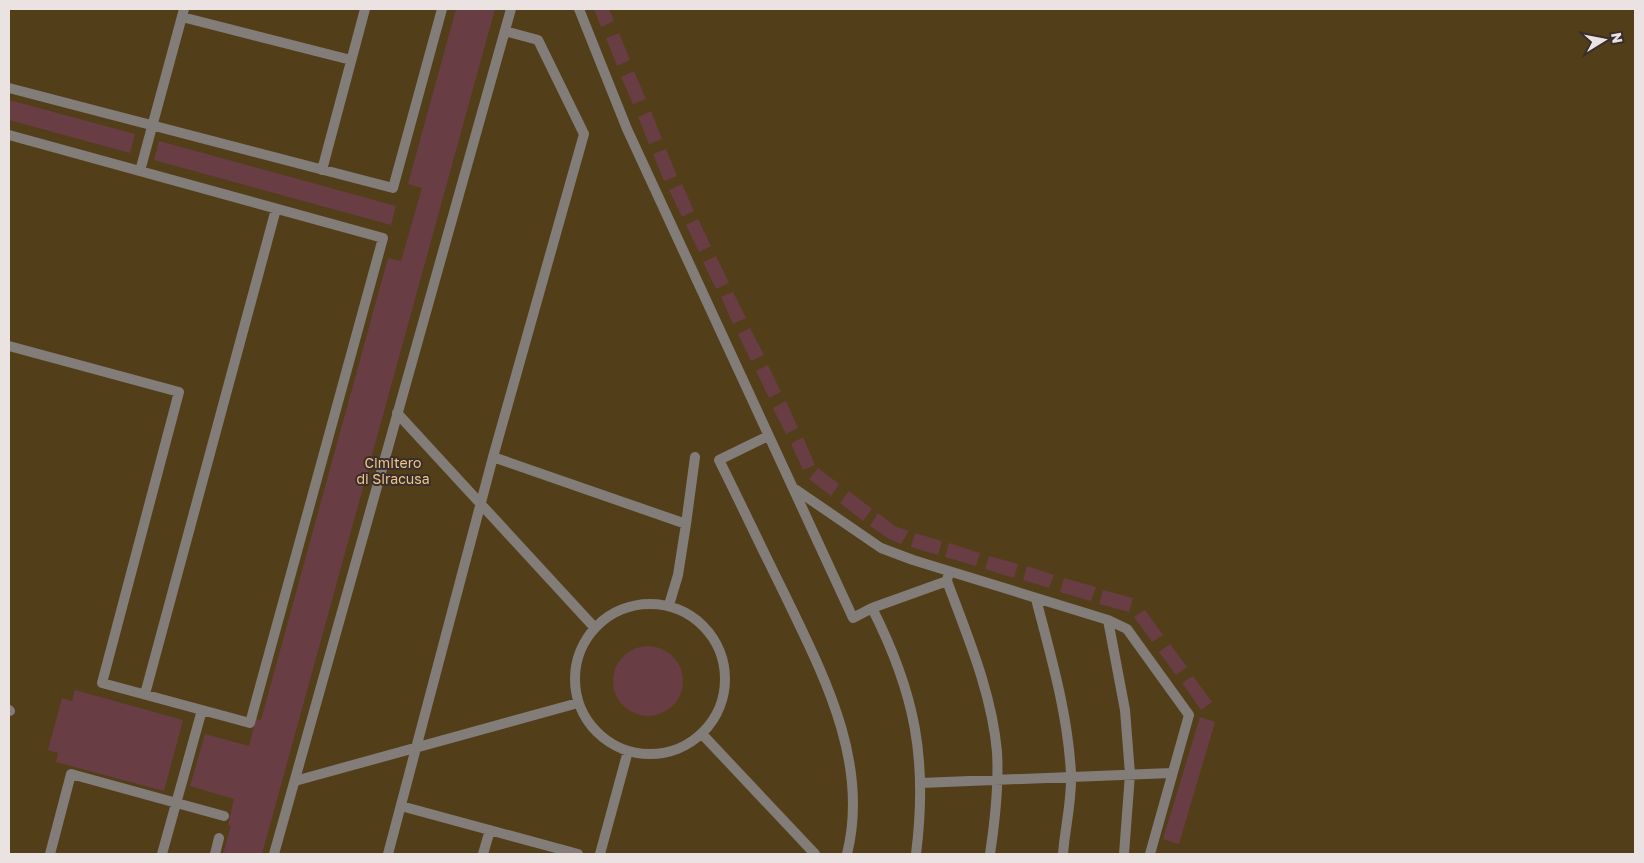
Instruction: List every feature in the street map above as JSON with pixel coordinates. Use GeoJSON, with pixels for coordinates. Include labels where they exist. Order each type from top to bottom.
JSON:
{"type":"FeatureCollection","features":[{"type":"Feature","properties":{"kind":"lane"},"geometry":{"type":"LineString","coordinates":[[322,170],[365,9]]}},
{"type":"Feature","properties":{"kind":"lane"},"geometry":{"type":"LineString","coordinates":[[9,88],[152,127],[393,188],[442,9]]}},
{"type":"Feature","properties":{"kind":"lane"},"geometry":{"type":"LineString","coordinates":[[274,854],[511,9]]}},
{"type":"Feature","properties":{"kind":"lane"},"geometry":{"type":"LineString","coordinates":[[579,9],[627,129],[853,618],[948,576]]}},
{"type":"Feature","properties":{"kind":"lane"},"geometry":{"type":"LineString","coordinates":[[140,171],[183,13],[351,60]]}},
{"type":"Feature","properties":{"kind":"lane"},"geometry":{"type":"LineString","coordinates":[[388,854],[418,747],[493,457],[584,134],[538,40],[505,31]]}},
{"type":"Feature","properties":{"kind":"lane"},"geometry":{"type":"LineString","coordinates":[[9,134],[383,238],[250,723],[102,683],[179,392],[9,346]]}},
{"type":"Feature","properties":{"kind":"lane"},"geometry":{"type":"LineString","coordinates":[[145,694],[276,209]]}},
{"type":"Feature","properties":{"kind":"lane"},"geometry":{"type":"LineString","coordinates":[[397,413],[594,627]]}},
{"type":"Feature","properties":{"kind":"lane"},"geometry":{"type":"LineString","coordinates":[[768,436],[719,460],[828,684],[846,747],[852,785],[852,834],[846,854]]}},
{"type":"Feature","properties":{"kind":"lane"},"geometry":{"type":"LineString","coordinates":[[493,457],[686,524]]}},
{"type":"Feature","properties":{"kind":"lane"},"geometry":{"type":"LineString","coordinates":[[669,605],[678,575],[695,457]]}},
{"type":"Feature","properties":{"kind":"lane"},"geometry":{"type":"LineString","coordinates":[[794,488],[881,548],[948,576],[1108,620],[1127,629],[1189,715],[1150,854]]}},
{"type":"Feature","properties":{"kind":"lane"},"geometry":{"type":"LineString","coordinates":[[948,576],[990,708],[997,752],[997,780],[990,854]]}},
{"type":"Feature","properties":{"kind":"lane"},"geometry":{"type":"LineString","coordinates":[[1036,599],[1056,676],[1067,732],[1071,777],[1063,854]]}},
{"type":"Feature","properties":{"kind":"lane"},"geometry":{"type":"LineString","coordinates":[[648,603],[669,605],[686,612],[702,624],[714,638],[722,656],[726,677],[723,698],[715,718],[702,734],[686,746],[668,752],[648,754],[628,751],[612,744],[598,734],[586,720],[578,703],[574,677],[580,650],[594,627],[610,614],[629,606],[648,603]]}},
{"type":"Feature","properties":{"kind":"lane"},"geometry":{"type":"LineString","coordinates":[[872,608],[893,650],[908,693],[918,738],[921,783],[920,819],[916,854]]}},
{"type":"Feature","properties":{"kind":"lane"},"geometry":{"type":"LineString","coordinates":[[1108,620],[1124,710],[1130,774],[1124,854]]}},
{"type":"Feature","properties":{"kind":"lane"},"geometry":{"type":"LineString","coordinates":[[295,781],[578,703]]}},
{"type":"Feature","properties":{"kind":"lane"},"geometry":{"type":"LineString","coordinates":[[162,854],[202,710]]}},
{"type":"Feature","properties":{"kind":"lane"},"geometry":{"type":"LineString","coordinates":[[702,734],[815,854]]}},
{"type":"Feature","properties":{"kind":"lane"},"geometry":{"type":"LineString","coordinates":[[600,854],[628,751]]}},
{"type":"Feature","properties":{"kind":"lane"},"geometry":{"type":"LineString","coordinates":[[921,783],[1172,773]]}},
{"type":"Feature","properties":{"kind":"lane"},"geometry":{"type":"LineString","coordinates":[[50,854],[71,774],[224,816]]}},
{"type":"Feature","properties":{"kind":"lane"},"geometry":{"type":"LineString","coordinates":[[401,806],[578,854]]}},
{"type":"Feature","properties":{"kind":"lane"},"geometry":{"type":"LineString","coordinates":[[483,854],[490,830]]}},
{"type":"Feature","properties":{"kind":"lane"},"geometry":{"type":"LineString","coordinates":[[215,854],[219,838]]}},
{"type":"Feature","properties":{"kind":"green space","name":"Cimitero di Siracusa"},"geometry":{"type":"Polygon","coordinates":[[[9,9],[1635,9],[1635,854],[9,854],[9,9]]]}},
{"type":"Feature","properties":{"kind":"building"},"geometry":{"type":"Polygon","coordinates":[[[456,9],[495,9],[262,854],[223,854],[231,826],[228,825],[234,799],[190,786],[205,734],[249,746],[256,719],[261,720],[388,258],[401,261],[422,188],[408,184],[456,9]]]}},
{"type":"Feature","properties":{"kind":"building"},"geometry":{"type":"Polygon","coordinates":[[[594,9],[609,9],[614,21],[601,27],[594,9]]]}},
{"type":"Feature","properties":{"kind":"building"},"geometry":{"type":"Polygon","coordinates":[[[619,33],[630,60],[617,66],[606,38],[619,33]]]}},
{"type":"Feature","properties":{"kind":"building"},"geometry":{"type":"Polygon","coordinates":[[[634,71],[646,99],[633,104],[621,77],[634,71]]]}},
{"type":"Feature","properties":{"kind":"building"},"geometry":{"type":"Polygon","coordinates":[[[9,100],[135,134],[130,153],[9,120],[9,100]]]}},
{"type":"Feature","properties":{"kind":"building"},"geometry":{"type":"Polygon","coordinates":[[[651,111],[662,139],[649,144],[638,117],[651,111]]]}},
{"type":"Feature","properties":{"kind":"building"},"geometry":{"type":"Polygon","coordinates":[[[159,141],[396,206],[391,225],[154,160],[159,141]]]}},
{"type":"Feature","properties":{"kind":"building"},"geometry":{"type":"Polygon","coordinates":[[[666,149],[677,176],[664,181],[653,154],[666,149]]]}},
{"type":"Feature","properties":{"kind":"building"},"geometry":{"type":"Polygon","coordinates":[[[682,184],[694,211],[682,217],[669,190],[682,184]]]}},
{"type":"Feature","properties":{"kind":"building"},"geometry":{"type":"Polygon","coordinates":[[[698,219],[711,246],[699,252],[686,225],[698,219]]]}},
{"type":"Feature","properties":{"kind":"building"},"geometry":{"type":"Polygon","coordinates":[[[716,256],[729,283],[716,289],[703,262],[716,256]]]}},
{"type":"Feature","properties":{"kind":"building"},"geometry":{"type":"Polygon","coordinates":[[[733,292],[746,318],[733,324],[721,297],[733,292]]]}},
{"type":"Feature","properties":{"kind":"building"},"geometry":{"type":"Polygon","coordinates":[[[750,328],[764,355],[751,361],[738,334],[750,328]]]}},
{"type":"Feature","properties":{"kind":"building"},"geometry":{"type":"Polygon","coordinates":[[[768,365],[781,392],[769,398],[756,371],[768,365]]]}},
{"type":"Feature","properties":{"kind":"building"},"geometry":{"type":"Polygon","coordinates":[[[786,401],[798,428],[786,434],[773,408],[786,401]]]}},
{"type":"Feature","properties":{"kind":"building"},"geometry":{"type":"Polygon","coordinates":[[[803,437],[815,465],[803,470],[791,444],[803,437]]]}},
{"type":"Feature","properties":{"kind":"building"},"geometry":{"type":"Polygon","coordinates":[[[818,468],[839,484],[831,496],[809,479],[818,468]]]}},
{"type":"Feature","properties":{"kind":"building"},"geometry":{"type":"Polygon","coordinates":[[[849,491],[872,509],[863,521],[840,503],[849,491]]]}},
{"type":"Feature","properties":{"kind":"building"},"geometry":{"type":"Polygon","coordinates":[[[878,513],[895,526],[909,531],[901,544],[889,539],[870,526],[878,513]]]}},
{"type":"Feature","properties":{"kind":"building"},"geometry":{"type":"Polygon","coordinates":[[[915,533],[942,541],[938,555],[911,547],[915,533]]]}},
{"type":"Feature","properties":{"kind":"building"},"geometry":{"type":"Polygon","coordinates":[[[949,543],[980,553],[976,566],[945,557],[949,543]]]}},
{"type":"Feature","properties":{"kind":"building"},"geometry":{"type":"Polygon","coordinates":[[[989,556],[1018,564],[1014,578],[985,569],[989,556]]]}},
{"type":"Feature","properties":{"kind":"building"},"geometry":{"type":"Polygon","coordinates":[[[1027,566],[1054,575],[1049,588],[1023,580],[1027,566]]]}},
{"type":"Feature","properties":{"kind":"building"},"geometry":{"type":"Polygon","coordinates":[[[1064,578],[1096,587],[1091,601],[1060,592],[1064,578]]]}},
{"type":"Feature","properties":{"kind":"building"},"geometry":{"type":"Polygon","coordinates":[[[1103,590],[1133,598],[1129,612],[1099,604],[1103,590]]]}},
{"type":"Feature","properties":{"kind":"building"},"geometry":{"type":"Polygon","coordinates":[[[1145,610],[1163,635],[1152,642],[1134,617],[1145,610]]]}},
{"type":"Feature","properties":{"kind":"building"},"geometry":{"type":"Polygon","coordinates":[[[1170,644],[1187,667],[1176,675],[1159,652],[1170,644]]]}},
{"type":"Feature","properties":{"kind":"building"},"geometry":{"type":"Polygon","coordinates":[[[648,646],[661,649],[673,656],[680,668],[683,681],[680,694],[673,706],[661,713],[648,716],[635,713],[623,706],[616,694],[613,681],[616,668],[623,656],[635,649],[648,646]]]}},
{"type":"Feature","properties":{"kind":"building"},"geometry":{"type":"Polygon","coordinates":[[[1193,676],[1212,702],[1201,710],[1182,683],[1193,676]]]}},
{"type":"Feature","properties":{"kind":"building"},"geometry":{"type":"Polygon","coordinates":[[[75,690],[183,720],[164,791],[56,762],[58,753],[48,750],[62,698],[72,701],[75,690]]]}},
{"type":"Feature","properties":{"kind":"building"},"geometry":{"type":"Polygon","coordinates":[[[1200,717],[1215,722],[1179,844],[1163,839],[1200,717]]]}}]}
